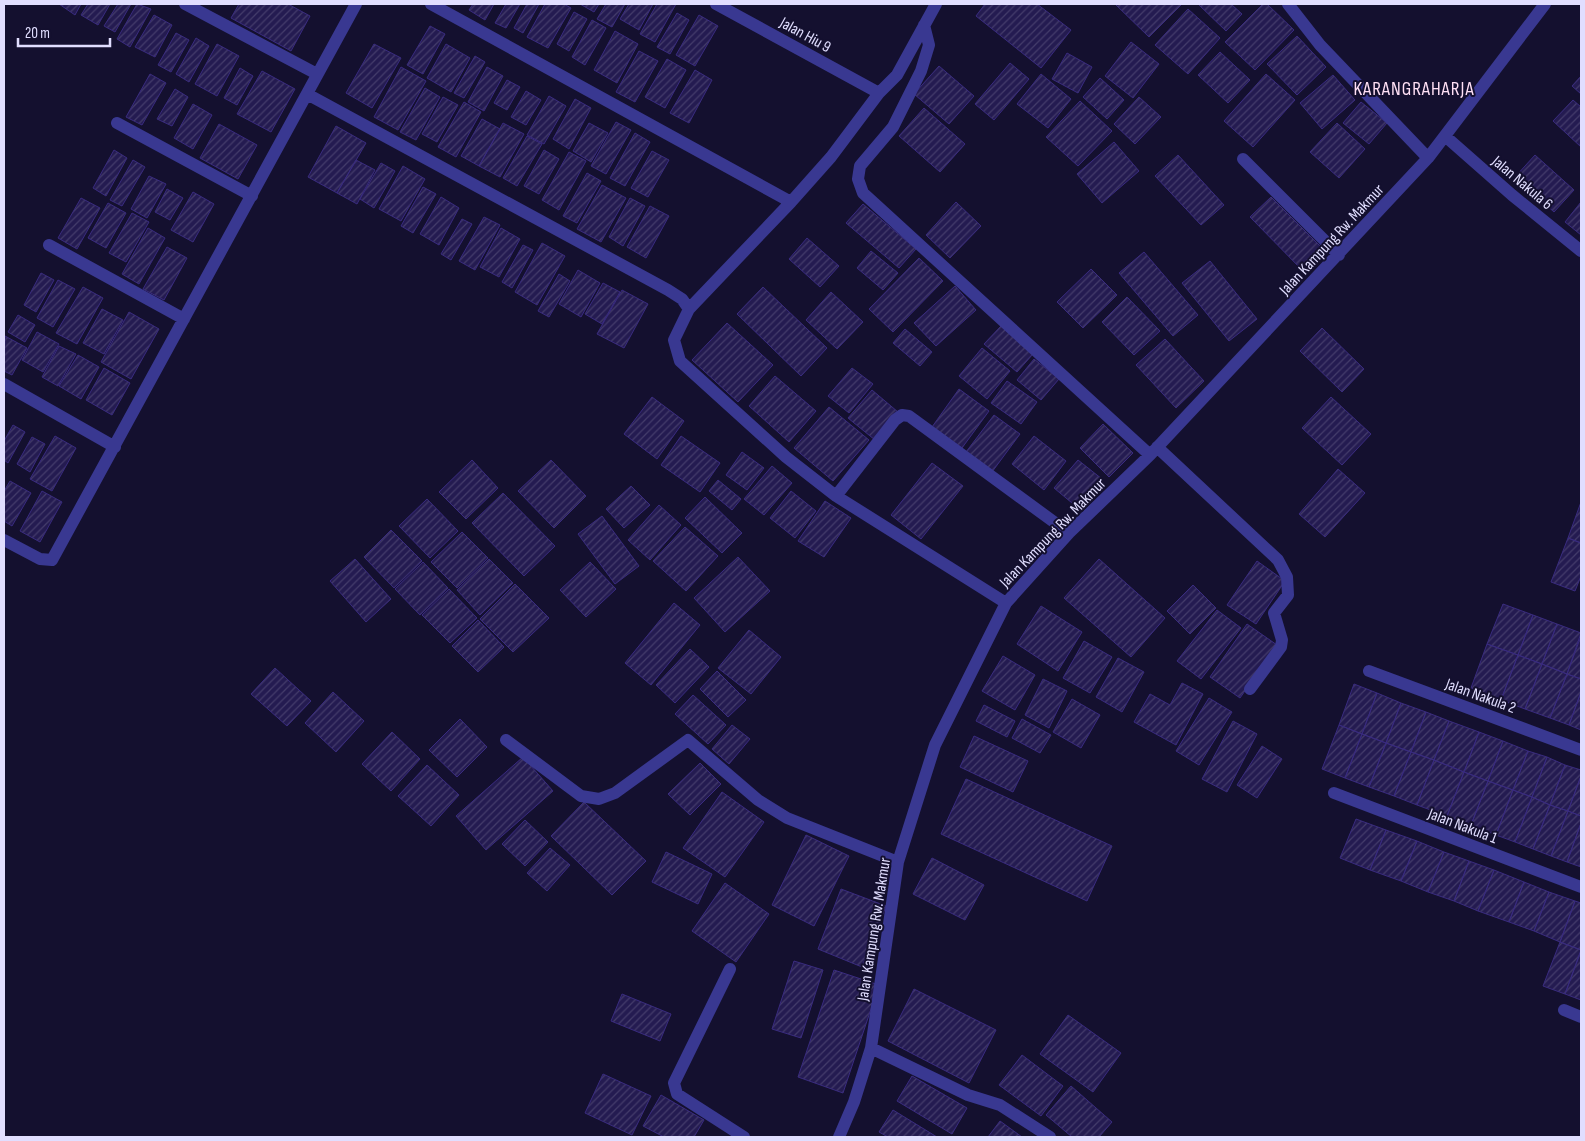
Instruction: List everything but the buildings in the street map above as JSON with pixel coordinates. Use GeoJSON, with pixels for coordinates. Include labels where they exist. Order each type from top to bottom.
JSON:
{"type":"FeatureCollection","features":[{"type":"Feature","properties":{"kind":"street"},"geometry":{"type":"LineString","coordinates":[[185,4],[317,74]]}},
{"type":"Feature","properties":{"kind":"street"},"geometry":{"type":"LineString","coordinates":[[4,540],[40,560],[52,560],[356,4]]}},
{"type":"Feature","properties":{"kind":"street"},"geometry":{"type":"LineString","coordinates":[[431,4],[791,202]]}},
{"type":"Feature","properties":{"kind":"street","name":"Jalan Hiu 9"},"geometry":{"type":"LineString","coordinates":[[716,4],[879,93]]}},
{"type":"Feature","properties":{"kind":"street"},"geometry":{"type":"LineString","coordinates":[[936,4],[896,74],[879,93],[831,157],[689,309],[674,340],[680,361],[786,457],[836,496],[1006,603]]}},
{"type":"Feature","properties":{"kind":"street"},"geometry":{"type":"LineString","coordinates":[[1288,4],[1320,45],[1428,158]]}},
{"type":"Feature","properties":{"kind":"street","name":"Jalan Kampung Rw. Makmur"},"geometry":{"type":"LineString","coordinates":[[839,1137],[854,1102],[872,1048],[898,862],[935,745],[1006,603],[1069,533],[1153,451],[1428,158],[1545,4]]}},
{"type":"Feature","properties":{"kind":"street"},"geometry":{"type":"LineString","coordinates":[[924,24],[929,45],[921,71],[893,127],[860,166],[858,179],[862,193],[1278,560],[1288,577],[1288,595],[1274,614],[1277,629],[1282,640],[1281,646],[1250,689]]}},
{"type":"Feature","properties":{"kind":"street"},"geometry":{"type":"LineString","coordinates":[[307,94],[668,290],[682,300],[689,309]]}},
{"type":"Feature","properties":{"kind":"street"},"geometry":{"type":"LineString","coordinates":[[117,123],[252,196]]}},
{"type":"Feature","properties":{"kind":"street","name":"Jalan Nakula 6"},"geometry":{"type":"LineString","coordinates":[[1445,136],[1512,195],[1581,251]]}},
{"type":"Feature","properties":{"kind":"street"},"geometry":{"type":"LineString","coordinates":[[1243,159],[1339,255]]}},
{"type":"Feature","properties":{"kind":"street"},"geometry":{"type":"LineString","coordinates":[[49,245],[184,319]]}},
{"type":"Feature","properties":{"kind":"street"},"geometry":{"type":"LineString","coordinates":[[4,384],[115,447]]}},
{"type":"Feature","properties":{"kind":"street"},"geometry":{"type":"LineString","coordinates":[[836,496],[895,420],[902,415],[909,416],[1069,533]]}},
{"type":"Feature","properties":{"kind":"street","name":"Jalan Nakula 2"},"geometry":{"type":"LineString","coordinates":[[1369,671],[1581,750]]}},
{"type":"Feature","properties":{"kind":"street"},"geometry":{"type":"LineString","coordinates":[[506,740],[581,796],[599,799],[615,793],[688,740],[758,800],[787,818],[898,862]]}},
{"type":"Feature","properties":{"kind":"street","name":"Jalan Nakula 1"},"geometry":{"type":"LineString","coordinates":[[1334,793],[1581,887]]}},
{"type":"Feature","properties":{"kind":"street"},"geometry":{"type":"LineString","coordinates":[[730,969],[674,1083],[674,1088],[677,1094],[744,1137]]}},
{"type":"Feature","properties":{"kind":"street"},"geometry":{"type":"LineString","coordinates":[[1564,1010],[1581,1017]]}},
{"type":"Feature","properties":{"kind":"street"},"geometry":{"type":"LineString","coordinates":[[872,1048],[968,1095],[1000,1105],[1050,1137]]}},
{"type":"Feature","properties":{"kind":"district","name":"KARANGRAHARJA"},"geometry":{"type":"Point","coordinates":[1414,88]}}]}
